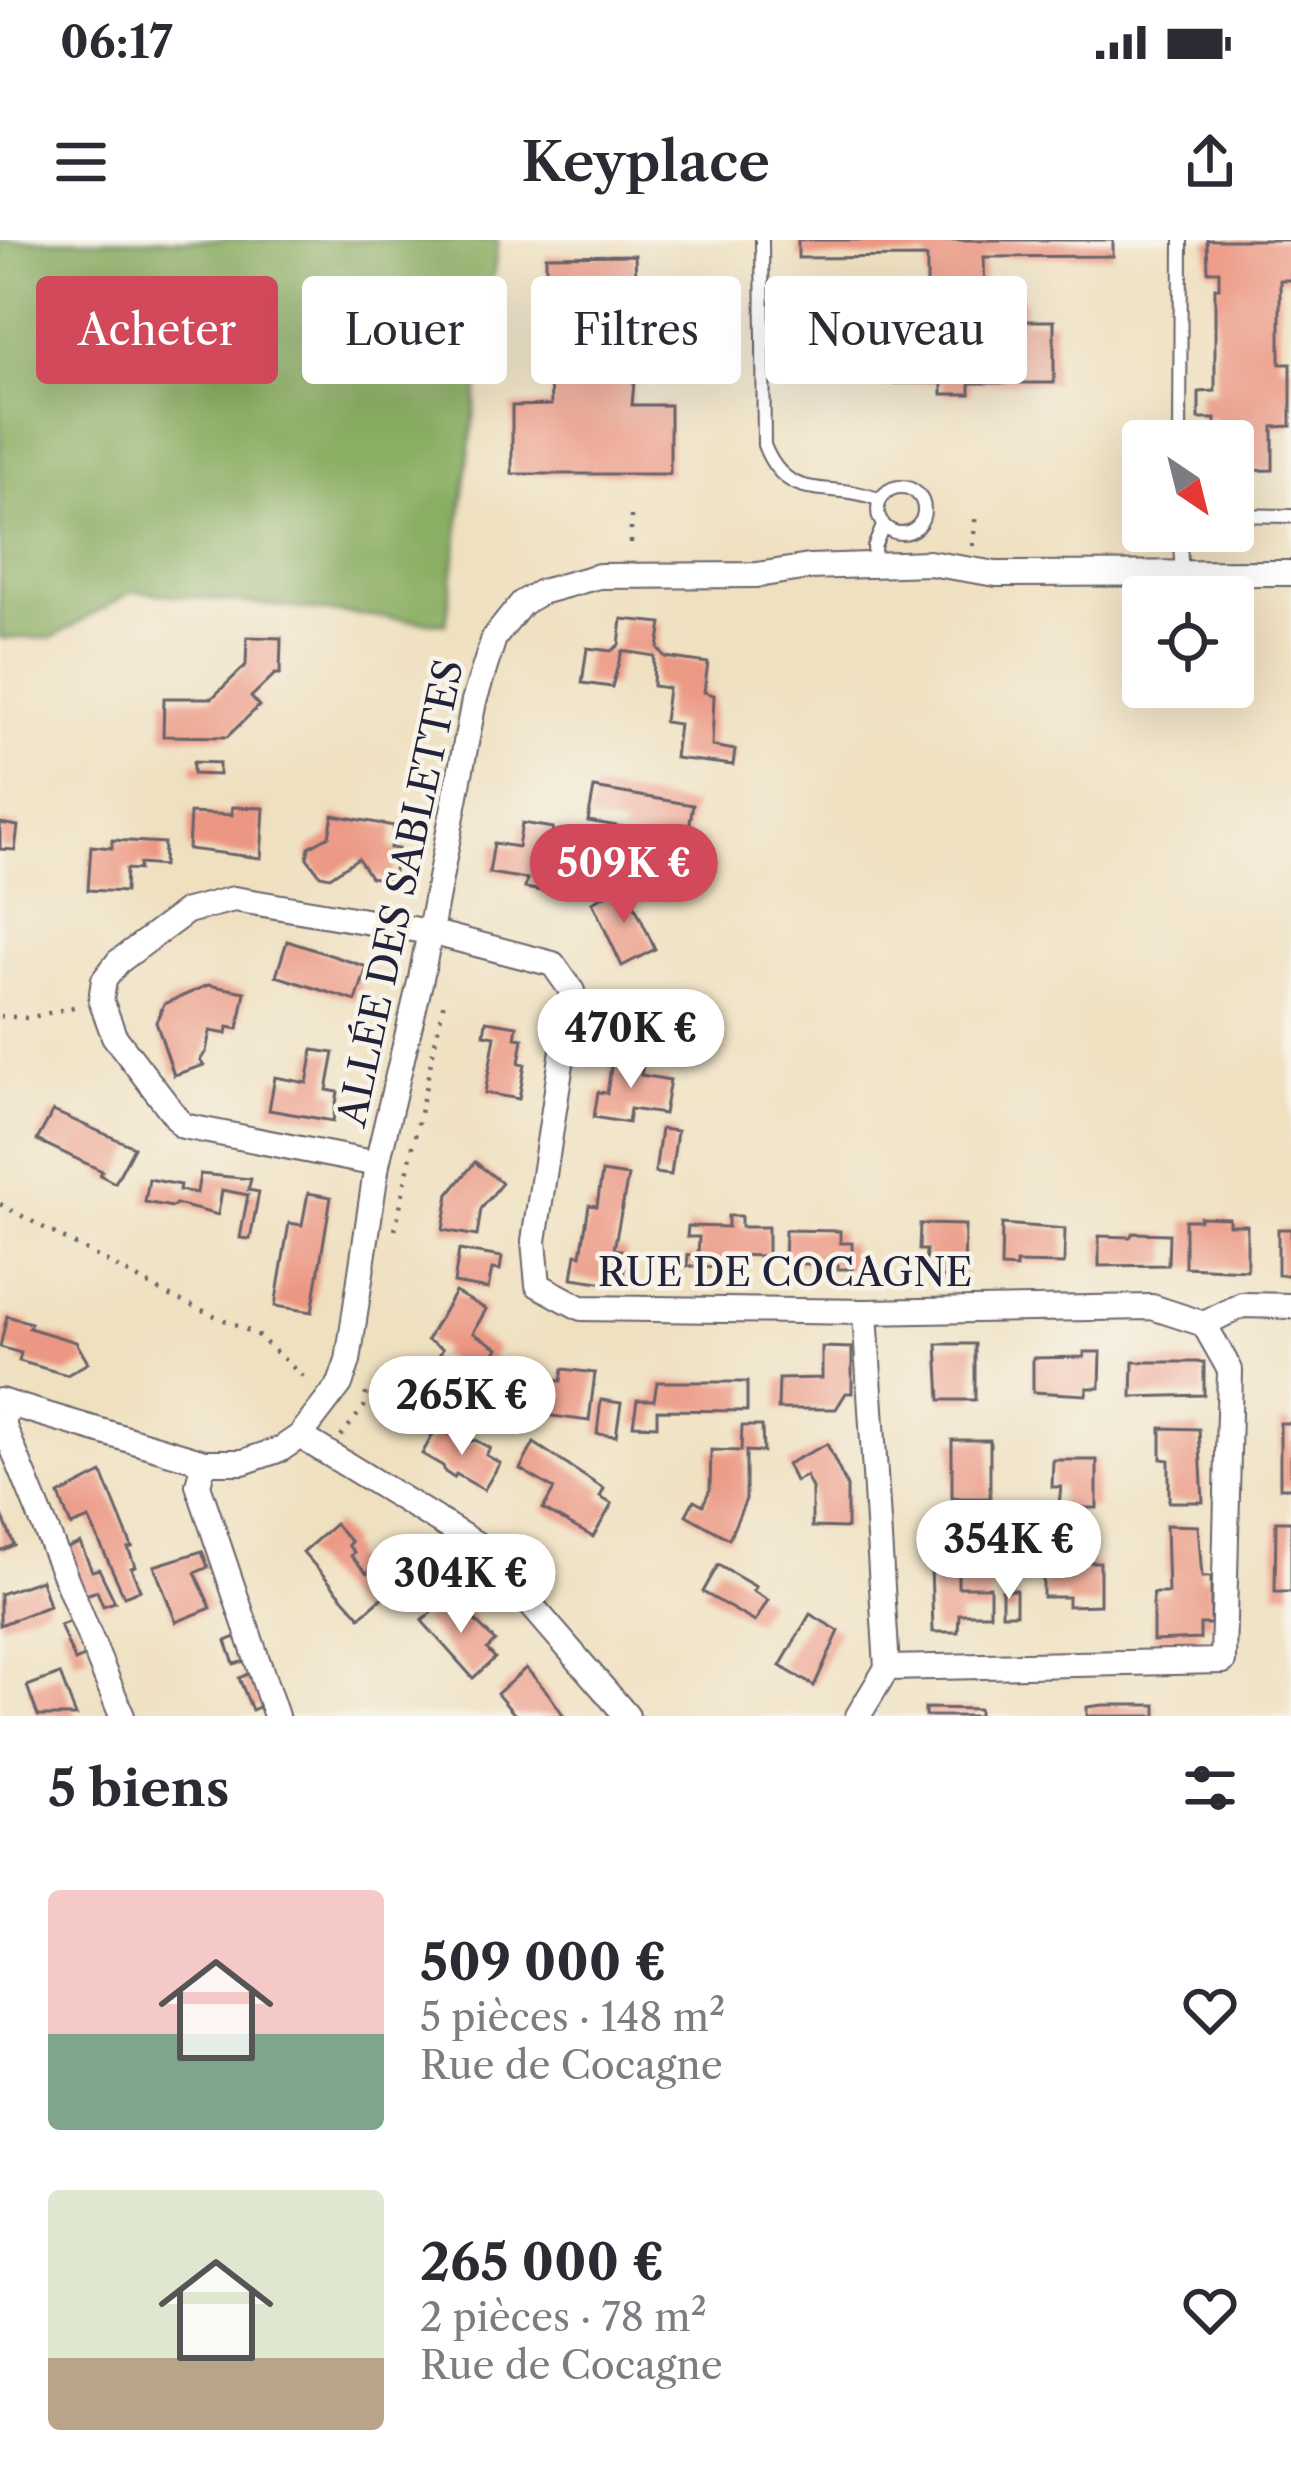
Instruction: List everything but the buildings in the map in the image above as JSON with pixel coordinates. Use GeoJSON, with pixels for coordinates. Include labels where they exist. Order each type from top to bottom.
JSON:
{"type":"FeatureCollection","features":[{"type":"Feature","properties":{"kind":"street","name":"ALLÉE DES SABLETTES"},"geometry":{"type":"LineString","coordinates":[[4,1403],[204,1462],[244,1462],[281,1449],[300,1436],[328,1403],[348,1361],[377,1164],[430,932],[474,700],[494,638],[522,603],[541,592],[599,575],[757,575],[808,567],[875,566],[922,544],[968,569],[996,574],[1291,573]]}},
{"type":"Feature","properties":{"kind":"street"},"geometry":{"type":"LineString","coordinates":[[377,1164],[183,1126],[114,1036],[101,1000],[104,980],[118,962],[187,911],[234,899],[430,932]]}},
{"type":"Feature","properties":{"kind":"street","name":"RUE DE COCAGNE"},"geometry":{"type":"LineString","coordinates":[[430,932],[553,964],[572,991],[534,1241],[538,1285],[581,1309],[865,1312],[1152,1307],[1204,1324]]}},
{"type":"Feature","properties":{"kind":"street"},"geometry":{"type":"LineString","coordinates":[[887,1667],[1223,1661],[1230,1370],[1204,1324],[1242,1305],[1291,1306]]}},
{"type":"Feature","properties":{"kind":"street"},"geometry":{"type":"LineString","coordinates":[[858,1716],[887,1667],[865,1312]]}},
{"type":"Feature","properties":{"kind":"street"},"geometry":{"type":"LineString","coordinates":[[4,1403],[3,1424],[122,1716]]}},
{"type":"Feature","properties":{"kind":"street"},"geometry":{"type":"LineString","coordinates":[[300,1436],[481,1547],[627,1716]]}},
{"type":"Feature","properties":{"kind":"street"},"geometry":{"type":"LineString","coordinates":[[204,1462],[198,1485],[276,1716]]}},
{"type":"Feature","properties":{"kind":"lane"},"geometry":{"type":"LineString","coordinates":[[762,240],[764,445],[771,464],[784,479],[805,489],[856,490],[880,500]]}},
{"type":"Feature","properties":{"kind":"lane"},"geometry":{"type":"LineString","coordinates":[[1180,420],[1181,240]]}},
{"type":"Feature","properties":{"kind":"lane"},"geometry":{"type":"LineString","coordinates":[[875,566],[874,547],[884,526],[880,500],[894,488],[919,494],[925,512],[922,544],[884,526]]}},
{"type":"Feature","properties":{"kind":"lane"},"geometry":{"type":"LineString","coordinates":[[1254,515],[1291,516]]}},
{"type":"Feature","properties":{"kind":"lane"},"geometry":{"type":"LineString","coordinates":[[1180,552],[1182,574]]}},
{"type":"Feature","properties":{"kind":"path"},"geometry":{"type":"LineString","coordinates":[[968,569],[976,511]]}},
{"type":"Feature","properties":{"kind":"path"},"geometry":{"type":"LineString","coordinates":[[631,516],[631,574]]}},
{"type":"Feature","properties":{"kind":"path"},"geometry":{"type":"LineString","coordinates":[[0,1016],[28,1018],[101,1000]]}},
{"type":"Feature","properties":{"kind":"path"},"geometry":{"type":"LineString","coordinates":[[0,1204],[168,1294],[256,1334],[328,1403]]}},
{"type":"Feature","properties":{"kind":"green space"},"geometry":{"type":"Polygon","coordinates":[[[0,240],[498,240],[493,276],[302,276],[302,384],[478,384],[446,624],[133,591],[52,638],[0,638],[0,240]]]}}]}
